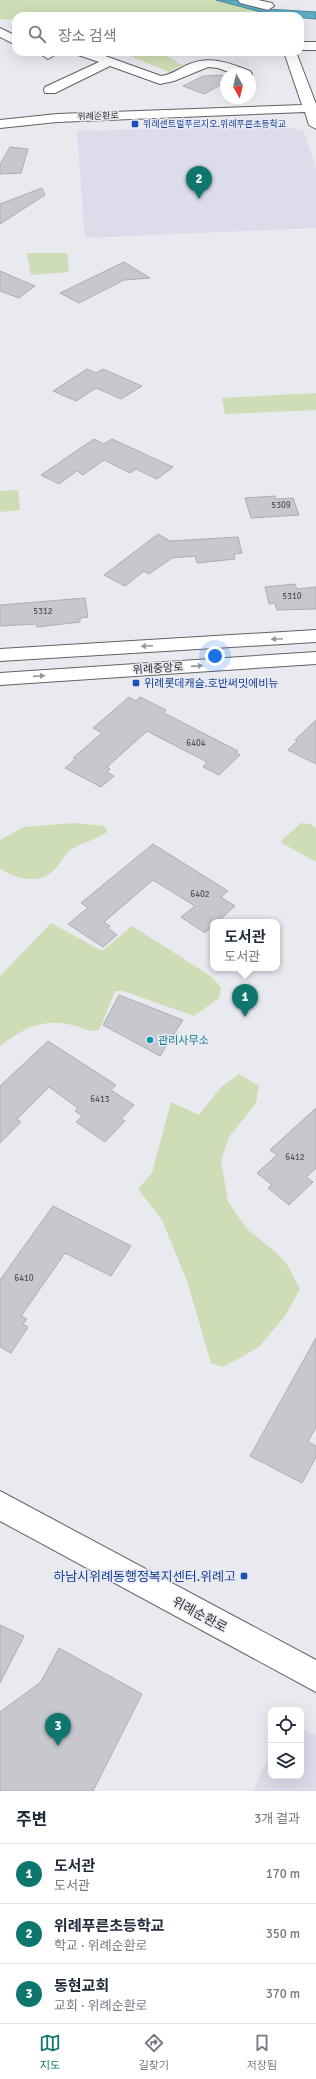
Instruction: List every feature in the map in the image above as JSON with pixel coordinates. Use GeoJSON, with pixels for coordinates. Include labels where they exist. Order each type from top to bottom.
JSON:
{"type":"FeatureCollection","features":[{"type":"Feature","properties":{"kind":"street"},"geometry":{"type":"LineString","coordinates":[[244,0],[275,6]]}},
{"type":"Feature","properties":{"kind":"street"},"geometry":{"type":"LineString","coordinates":[[0,32],[12,39]]}},
{"type":"Feature","properties":{"kind":"street"},"geometry":{"type":"LineString","coordinates":[[304,46],[316,46]]}},
{"type":"Feature","properties":{"kind":"street"},"geometry":{"type":"LineString","coordinates":[[93,56],[160,80],[167,80],[199,64],[216,63],[229,68]]}},
{"type":"Feature","properties":{"kind":"street"},"geometry":{"type":"LineString","coordinates":[[292,56],[313,108],[316,125]]}},
{"type":"Feature","properties":{"kind":"street"},"geometry":{"type":"LineString","coordinates":[[50,90],[109,62]]}},
{"type":"Feature","properties":{"kind":"street","name":"위례순환로"},"geometry":{"type":"LineString","coordinates":[[0,124],[56,118],[313,108]]}},
{"type":"Feature","properties":{"kind":"street","name":"위례중앙로"},"geometry":{"type":"LineString","coordinates":[[0,655],[316,636]]}},
{"type":"Feature","properties":{"kind":"street","name":"위례중앙로"},"geometry":{"type":"LineString","coordinates":[[0,679],[316,658]]}},
{"type":"Feature","properties":{"kind":"street","name":"위례순환로"},"geometry":{"type":"LineString","coordinates":[[0,1505],[316,1677]]}},
{"type":"Feature","properties":{"kind":"shaded area"},"geometry":{"type":"Polygon","coordinates":[[[281,125],[304,132],[316,169],[316,228],[85,238],[77,131],[281,125]]]}},
{"type":"Feature","properties":{"kind":"shaded area"},"geometry":{"type":"Polygon","coordinates":[[[304,1730],[316,1736],[316,1791],[253,1791],[268,1758],[268,1779],[304,1779],[304,1730]]]}},
{"type":"Feature","properties":{"kind":"green space"},"geometry":{"type":"Polygon","coordinates":[[[0,0],[265,0],[266,12],[12,12],[12,20],[0,19],[0,0]]]}},
{"type":"Feature","properties":{"kind":"green space"},"geometry":{"type":"Polygon","coordinates":[[[130,56],[167,56],[182,65],[169,72],[130,56]]]}},
{"type":"Feature","properties":{"kind":"green space"},"geometry":{"type":"Polygon","coordinates":[[[27,253],[67,253],[69,272],[31,275],[27,253]]]}},
{"type":"Feature","properties":{"kind":"green space"},"geometry":{"type":"Polygon","coordinates":[[[316,393],[316,410],[225,414],[222,398],[316,393]]]}},
{"type":"Feature","properties":{"kind":"green space"},"geometry":{"type":"Polygon","coordinates":[[[18,490],[20,510],[0,512],[0,491],[18,490]]]}},
{"type":"Feature","properties":{"kind":"green space"},"geometry":{"type":"Polygon","coordinates":[[[73,823],[105,826],[107,832],[98,838],[73,848],[65,855],[50,874],[43,877],[36,879],[21,878],[0,869],[0,840],[24,827],[73,823]]]}},
{"type":"Feature","properties":{"kind":"green space"},"geometry":{"type":"Polygon","coordinates":[[[301,823],[310,824],[316,828],[316,862],[282,843],[282,840],[301,823]]]}},
{"type":"Feature","properties":{"kind":"green space"},"geometry":{"type":"Polygon","coordinates":[[[51,923],[102,951],[132,926],[209,975],[221,987],[219,998],[194,1016],[123,991],[115,991],[99,1030],[89,1030],[61,1023],[42,1024],[25,1030],[0,1046],[0,976],[51,923]]]}},
{"type":"Feature","properties":{"kind":"green space"},"geometry":{"type":"Polygon","coordinates":[[[239,1074],[259,1086],[256,1103],[229,1137],[221,1160],[228,1202],[248,1230],[277,1253],[288,1266],[300,1289],[285,1316],[259,1347],[223,1367],[211,1363],[187,1281],[162,1220],[138,1189],[152,1173],[171,1102],[199,1115],[221,1087],[239,1074]]]}},
{"type":"Feature","properties":{"kind":"water"},"geometry":{"type":"Polygon","coordinates":[[[216,0],[236,0],[267,9],[316,12],[316,19],[304,18],[304,12],[261,12],[216,0]]]}},
{"type":"Feature","properties":{"kind":"building"},"geometry":{"type":"Polygon","coordinates":[[[220,75],[220,85],[204,94],[183,86],[203,76],[220,75]]]}},
{"type":"Feature","properties":{"kind":"building"},"geometry":{"type":"Polygon","coordinates":[[[10,147],[28,149],[21,173],[0,174],[0,164],[10,147]]]}},
{"type":"Feature","properties":{"kind":"building"},"geometry":{"type":"Polygon","coordinates":[[[42,188],[45,195],[0,224],[0,204],[42,188]]]}},
{"type":"Feature","properties":{"kind":"building"},"geometry":{"type":"Polygon","coordinates":[[[124,262],[150,278],[124,280],[79,303],[60,293],[124,262]]]}},
{"type":"Feature","properties":{"kind":"building"},"geometry":{"type":"Polygon","coordinates":[[[0,271],[35,286],[19,298],[0,291],[0,271]]]}},
{"type":"Feature","properties":{"kind":"building"},"geometry":{"type":"Polygon","coordinates":[[[87,369],[96,373],[103,369],[142,386],[121,399],[96,388],[76,401],[53,391],[87,369]]]}},
{"type":"Feature","properties":{"kind":"building"},"geometry":{"type":"Polygon","coordinates":[[[94,439],[104,444],[112,439],[173,467],[157,479],[136,469],[130,473],[104,460],[83,475],[77,471],[59,484],[41,475],[94,439]]]}},
{"type":"Feature","properties":{"kind":"building"},"geometry":{"type":"Polygon","coordinates":[[[275,496],[276,499],[293,498],[299,515],[251,518],[245,498],[275,496]]]}},
{"type":"Feature","properties":{"kind":"building"},"geometry":{"type":"Polygon","coordinates":[[[158,534],[170,541],[238,537],[242,553],[234,554],[235,559],[197,563],[195,556],[172,558],[149,574],[144,571],[125,586],[104,575],[158,534]]]}},
{"type":"Feature","properties":{"kind":"building"},"geometry":{"type":"Polygon","coordinates":[[[295,584],[297,589],[316,587],[316,609],[277,610],[275,603],[269,604],[265,587],[295,584]]]}},
{"type":"Feature","properties":{"kind":"building"},"geometry":{"type":"Polygon","coordinates":[[[85,598],[88,617],[80,618],[80,622],[37,627],[36,624],[0,626],[0,605],[85,598]]]}},
{"type":"Feature","properties":{"kind":"building"},"geometry":{"type":"Polygon","coordinates":[[[129,697],[136,701],[140,697],[166,710],[164,713],[238,751],[236,753],[240,755],[219,775],[203,767],[207,762],[147,731],[107,767],[110,769],[107,772],[114,776],[101,787],[65,768],[76,759],[73,758],[102,733],[93,728],[129,697]]]}},
{"type":"Feature","properties":{"kind":"building"},"geometry":{"type":"Polygon","coordinates":[[[316,720],[316,764],[288,750],[297,741],[295,740],[316,720]]]}},
{"type":"Feature","properties":{"kind":"building"},"geometry":{"type":"Polygon","coordinates":[[[153,844],[228,891],[221,897],[235,906],[220,919],[210,919],[210,928],[205,933],[181,917],[195,906],[153,880],[104,922],[110,926],[108,928],[117,935],[103,947],[68,924],[88,908],[81,903],[153,844]]]}},
{"type":"Feature","properties":{"kind":"building","name":"관리사무소"},"geometry":{"type":"Polygon","coordinates":[[[119,995],[183,1020],[160,1056],[103,1025],[119,995]]]}},
{"type":"Feature","properties":{"kind":"building"},"geometry":{"type":"Polygon","coordinates":[[[48,1041],[116,1085],[111,1090],[134,1105],[121,1119],[125,1121],[105,1142],[76,1122],[82,1116],[75,1111],[78,1108],[49,1087],[17,1119],[21,1122],[0,1143],[0,1086],[48,1041]]]}},
{"type":"Feature","properties":{"kind":"building"},"geometry":{"type":"Polygon","coordinates":[[[316,1108],[316,1168],[306,1177],[313,1182],[289,1205],[268,1188],[272,1185],[257,1173],[277,1155],[270,1150],[316,1108]]]}},
{"type":"Feature","properties":{"kind":"building"},"geometry":{"type":"Polygon","coordinates":[[[53,1206],[131,1246],[111,1276],[65,1253],[21,1316],[27,1319],[23,1324],[28,1327],[11,1353],[0,1347],[0,1280],[53,1206]]]}},
{"type":"Feature","properties":{"kind":"building"},"geometry":{"type":"Polygon","coordinates":[[[316,1338],[316,1427],[308,1442],[316,1446],[316,1457],[302,1483],[250,1456],[316,1338]]]}},
{"type":"Feature","properties":{"kind":"building"},"geometry":{"type":"Polygon","coordinates":[[[0,1625],[24,1636],[0,1683],[0,1625]]]}},
{"type":"Feature","properties":{"kind":"building"},"geometry":{"type":"Polygon","coordinates":[[[59,1648],[142,1694],[93,1791],[0,1791],[0,1712],[41,1682],[59,1648]]]}},
{"type":"Feature","properties":{"kind":"place","name":"위례센트럴푸르지오.위례푸른초등학교"},"geometry":{"type":"Point","coordinates":[135,124]}},
{"type":"Feature","properties":{"kind":"place","name":"위례푸른초등학교"},"geometry":{"type":"Point","coordinates":[199,199]}},
{"type":"Feature","properties":{"kind":"place","name":"위례롯데캐슬.호반써밋에비뉴"},"geometry":{"type":"Point","coordinates":[136,683]}},
{"type":"Feature","properties":{"kind":"place","name":"도서관"},"geometry":{"type":"Point","coordinates":[245,1017]}},
{"type":"Feature","properties":{"kind":"place","name":"관리사무소"},"geometry":{"type":"Point","coordinates":[150,1040]}},
{"type":"Feature","properties":{"kind":"place","name":"하남시위례동행정복지센터.위례고"},"geometry":{"type":"Point","coordinates":[244,1576]}},
{"type":"Feature","properties":{"kind":"place","name":"동현교회"},"geometry":{"type":"Point","coordinates":[58,1746]}}]}
